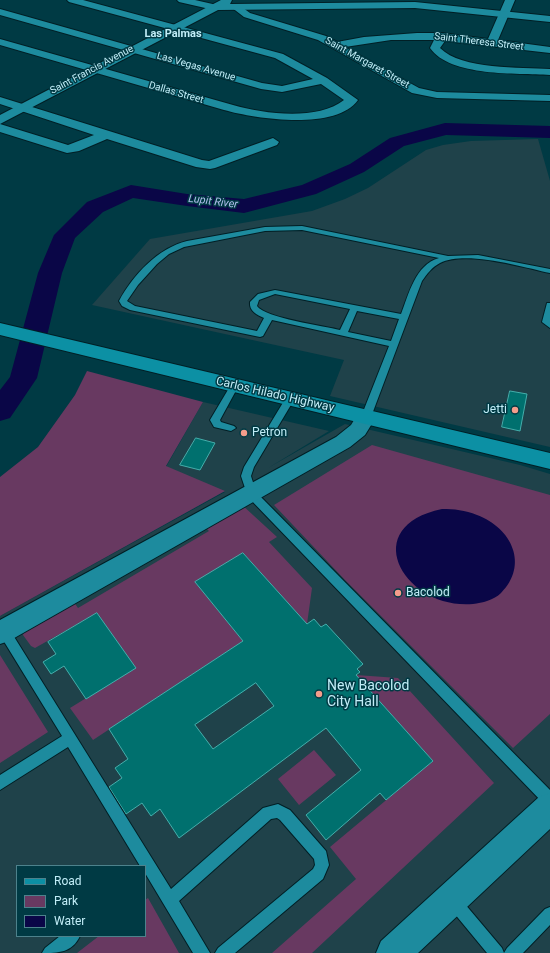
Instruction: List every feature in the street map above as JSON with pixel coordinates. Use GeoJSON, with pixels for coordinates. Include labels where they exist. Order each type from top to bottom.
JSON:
{"type":"FeatureCollection","features":[{"type":"Feature","properties":{"kind":"main road","name":"Carlos Hilado Highway"},"geometry":{"type":"LineString","coordinates":[[8,332],[550,461]]}},
{"type":"Feature","properties":{"kind":"street"},"geometry":{"type":"LineString","coordinates":[[72,0],[279,56],[323,80]]}},
{"type":"Feature","properties":{"kind":"street"},"geometry":{"type":"LineString","coordinates":[[182,0],[214,7],[232,4],[415,5],[550,19]]}},
{"type":"Feature","properties":{"kind":"street"},"geometry":{"type":"LineString","coordinates":[[492,42],[503,13],[510,0]]}},
{"type":"Feature","properties":{"kind":"street","name":"Saint Margaret Street"},"geometry":{"type":"LineString","coordinates":[[232,4],[247,15],[306,32],[337,45],[416,91],[437,95],[550,98]]}},
{"type":"Feature","properties":{"kind":"street","name":"Saint Francis Avenue"},"geometry":{"type":"LineString","coordinates":[[0,120],[93,70],[177,28],[214,7]]}},
{"type":"Feature","properties":{"kind":"street","name":"Las Vegas Avenue"},"geometry":{"type":"LineString","coordinates":[[0,12],[261,86],[282,89],[323,80]]}},
{"type":"Feature","properties":{"kind":"street"},"geometry":{"type":"LineString","coordinates":[[442,36],[436,48],[438,53],[450,60],[474,66],[550,72]]}},
{"type":"Feature","properties":{"kind":"street","name":"Saint Theresa Street"},"geometry":{"type":"LineString","coordinates":[[337,45],[369,38],[442,36],[550,50]]}},
{"type":"Feature","properties":{"kind":"street","name":"Dallas Street"},"geometry":{"type":"LineString","coordinates":[[0,42],[220,106],[272,116],[307,116],[339,109],[352,100],[323,80]]}},
{"type":"Feature","properties":{"kind":"street"},"geometry":{"type":"LineString","coordinates":[[0,100],[20,108],[201,164],[210,164],[273,142]]}},
{"type":"Feature","properties":{"kind":"street"},"geometry":{"type":"LineString","coordinates":[[0,128],[67,149],[75,148],[107,134]]}},
{"type":"Feature","properties":{"kind":"street"},"geometry":{"type":"LineString","coordinates":[[2,632],[343,442],[358,430],[366,417]]}},
{"type":"Feature","properties":{"kind":"street"},"geometry":{"type":"LineString","coordinates":[[393,953],[550,808]]}},
{"type":"Feature","properties":{"kind":"lane"},"geometry":{"type":"LineString","coordinates":[[269,317],[260,334],[133,308],[124,304],[124,301],[125,297],[154,263],[175,247],[187,243],[265,229],[302,228],[448,258],[488,259],[550,271]]}},
{"type":"Feature","properties":{"kind":"lane"},"geometry":{"type":"LineString","coordinates":[[366,417],[418,280],[427,269],[438,261],[448,258]]}},
{"type":"Feature","properties":{"kind":"lane"},"geometry":{"type":"LineString","coordinates":[[393,344],[269,317],[259,314],[254,310],[253,305],[256,298],[263,293],[287,294],[403,317]]}},
{"type":"Feature","properties":{"kind":"lane"},"geometry":{"type":"LineString","coordinates":[[550,305],[546,322],[550,325]]}},
{"type":"Feature","properties":{"kind":"lane"},"geometry":{"type":"LineString","coordinates":[[343,333],[355,307]]}},
{"type":"Feature","properties":{"kind":"lane"},"geometry":{"type":"LineString","coordinates":[[231,428],[217,425],[215,420],[235,386]]}},
{"type":"Feature","properties":{"kind":"lane"},"geometry":{"type":"LineString","coordinates":[[290,398],[262,436],[249,467],[246,476],[252,494],[550,800]]}},
{"type":"Feature","properties":{"kind":"lane"},"geometry":{"type":"LineString","coordinates":[[2,632],[69,739],[143,865]]}},
{"type":"Feature","properties":{"kind":"lane"},"geometry":{"type":"LineString","coordinates":[[0,783],[69,739]]}},
{"type":"Feature","properties":{"kind":"lane"},"geometry":{"type":"LineString","coordinates":[[169,900],[268,813],[278,811],[285,815],[322,856],[322,865],[318,874],[223,953]]}},
{"type":"Feature","properties":{"kind":"lane"},"geometry":{"type":"LineString","coordinates":[[149,876],[169,900],[202,953]]}},
{"type":"Feature","properties":{"kind":"lane"},"geometry":{"type":"LineString","coordinates":[[451,898],[497,953]]}},
{"type":"Feature","properties":{"kind":"lane"},"geometry":{"type":"LineString","coordinates":[[512,953],[550,914]]}},
{"type":"Feature","properties":{"kind":"lane"},"geometry":{"type":"LineString","coordinates":[[50,953],[71,937]]}},
{"type":"Feature","properties":{"kind":"shaded area"},"geometry":{"type":"Polygon","coordinates":[[[538,139],[550,181],[550,447],[330,396],[344,360],[92,305],[150,239],[312,211],[345,199],[368,188],[426,150],[443,145],[471,141],[538,139]]]}},
{"type":"Feature","properties":{"kind":"shaded area"},"geometry":{"type":"Polygon","coordinates":[[[203,402],[329,431],[268,468],[345,424],[520,465],[550,474],[550,953],[0,953],[0,616],[225,492],[166,467],[203,402]]]}},
{"type":"Feature","properties":{"kind":"green space"},"geometry":{"type":"Polygon","coordinates":[[[87,371],[203,402],[166,466],[225,491],[0,616],[0,477],[38,447],[75,395],[87,371]]]}},
{"type":"Feature","properties":{"kind":"green space"},"geometry":{"type":"Polygon","coordinates":[[[372,445],[550,495],[550,714],[513,748],[345,580],[274,505],[372,445]]]}},
{"type":"Feature","properties":{"kind":"green space"},"geometry":{"type":"Polygon","coordinates":[[[241,504],[277,537],[269,542],[312,588],[307,624],[243,553],[195,582],[243,641],[93,740],[70,708],[135,668],[97,613],[35,648],[31,646],[23,635],[24,630],[73,601],[78,608],[209,531],[203,525],[241,504]]]}},
{"type":"Feature","properties":{"kind":"green space"},"geometry":{"type":"Polygon","coordinates":[[[0,655],[48,732],[0,763],[0,655]]]}},
{"type":"Feature","properties":{"kind":"green space"},"geometry":{"type":"Polygon","coordinates":[[[356,675],[398,678],[494,783],[312,953],[272,953],[356,879],[330,847],[433,761],[356,675]]]}},
{"type":"Feature","properties":{"kind":"green space"},"geometry":{"type":"Polygon","coordinates":[[[314,750],[336,775],[299,805],[278,779],[314,750]]]}},
{"type":"Feature","properties":{"kind":"green space"},"geometry":{"type":"Polygon","coordinates":[[[148,898],[179,953],[77,953],[98,937],[146,937],[146,899],[148,898]]]}},
{"type":"Feature","properties":{"kind":"water"},"geometry":{"type":"Polygon","coordinates":[[[442,509],[468,512],[489,521],[507,538],[513,548],[515,559],[514,571],[509,582],[501,593],[495,598],[473,604],[449,602],[427,594],[411,581],[400,566],[396,549],[401,532],[416,518],[442,509]]]}},
{"type":"Feature","properties":{"kind":"building","name":"Jetti"},"geometry":{"type":"Polygon","coordinates":[[[510,391],[527,394],[520,431],[502,427],[510,391]]]}},
{"type":"Feature","properties":{"kind":"building"},"geometry":{"type":"Polygon","coordinates":[[[196,438],[215,443],[200,470],[180,465],[196,438]]]}},
{"type":"Feature","properties":{"kind":"building","name":"New Bacolod City Hall"},"geometry":{"type":"Polygon","coordinates":[[[243,553],[307,624],[314,619],[321,627],[326,624],[363,664],[357,669],[360,672],[356,675],[433,761],[386,800],[380,793],[326,840],[306,815],[361,770],[326,728],[179,838],[160,809],[151,816],[142,803],[126,814],[109,787],[122,778],[115,768],[128,759],[109,729],[243,641],[195,582],[243,553]],[[256,683],[195,725],[213,749],[274,706],[256,683]]]}},
{"type":"Feature","properties":{"kind":"building"},"geometry":{"type":"Polygon","coordinates":[[[97,613],[136,668],[86,699],[64,666],[51,674],[43,662],[56,654],[48,642],[97,613]]]}},
{"type":"Feature","properties":{"kind":"waterway","name":"Lupit River"},"geometry":{"type":"LineString","coordinates":[[0,411],[23,378],[50,273],[65,235],[95,207],[131,191],[187,200],[244,206],[309,190],[357,168],[397,142],[445,129],[550,132]]}},
{"type":"Feature","properties":{"kind":"place","name":"Jetti"},"geometry":{"type":"Point","coordinates":[515,410]}},
{"type":"Feature","properties":{"kind":"place","name":"Petron"},"geometry":{"type":"Point","coordinates":[244,433]}},
{"type":"Feature","properties":{"kind":"place","name":"Bacolod"},"geometry":{"type":"Point","coordinates":[398,593]}},
{"type":"Feature","properties":{"kind":"place","name":"New Bacolod City Hall"},"geometry":{"type":"Point","coordinates":[319,694]}},
{"type":"Feature","properties":{"kind":"district","name":"Las Palmas"},"geometry":{"type":"Point","coordinates":[173,34]}}]}
